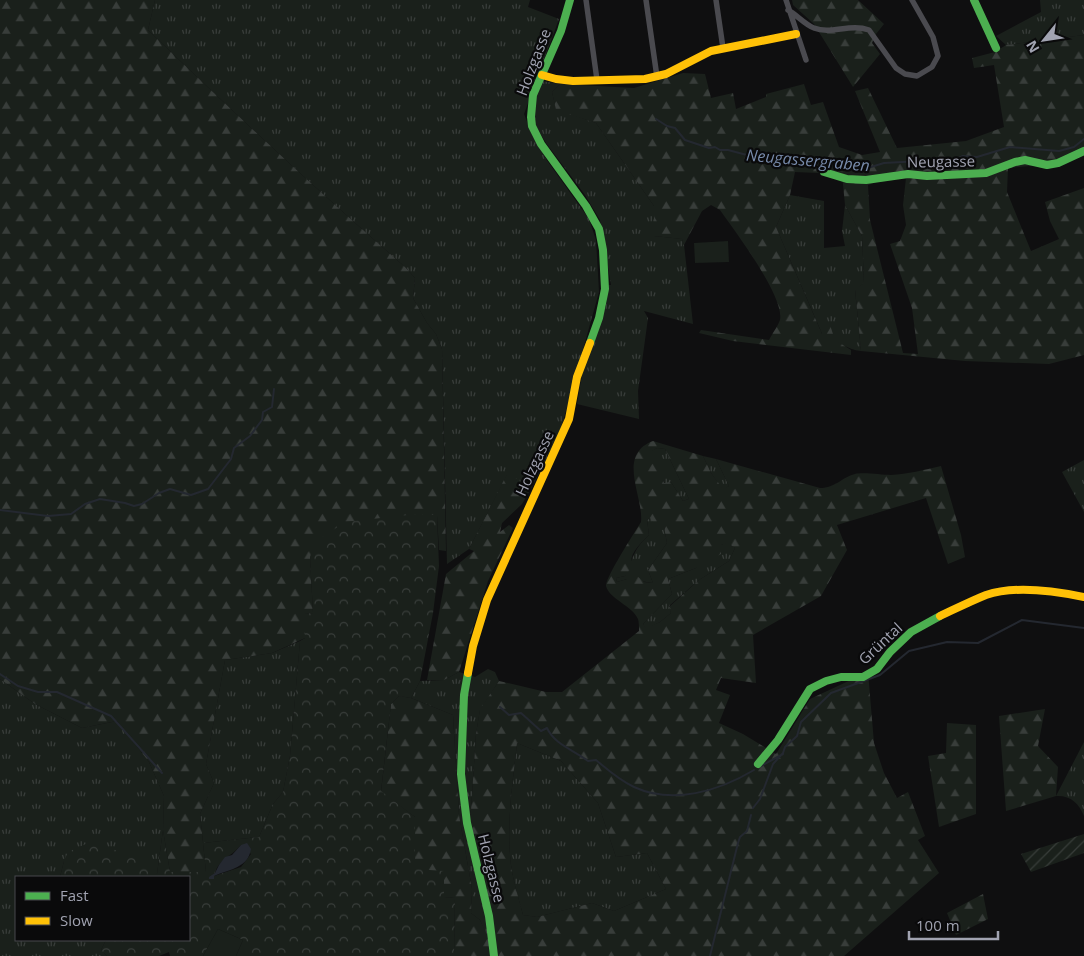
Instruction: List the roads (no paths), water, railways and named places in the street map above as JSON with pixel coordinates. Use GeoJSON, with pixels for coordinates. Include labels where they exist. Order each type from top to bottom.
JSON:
{"type":"FeatureCollection","features":[{"type":"Feature","properties":{"kind":"street","name":"Holzgasse"},"geometry":{"type":"LineString","coordinates":[[494,956],[489,916],[467,823],[463,794],[461,774],[464,695],[473,646],[487,600],[508,549],[569,419],[579,371],[599,318],[605,288],[603,250],[599,229],[586,206],[541,144],[532,126],[530,110],[570,0]]}},
{"type":"Feature","properties":{"kind":"street"},"geometry":{"type":"LineString","coordinates":[[586,0],[597,80]]}},
{"type":"Feature","properties":{"kind":"street"},"geometry":{"type":"LineString","coordinates":[[646,0],[657,76]]}},
{"type":"Feature","properties":{"kind":"street"},"geometry":{"type":"LineString","coordinates":[[716,0],[724,48]]}},
{"type":"Feature","properties":{"kind":"street"},"geometry":{"type":"LineString","coordinates":[[786,0],[806,60]]}},
{"type":"Feature","properties":{"kind":"street"},"geometry":{"type":"LineString","coordinates":[[788,10],[813,28],[826,30],[849,27],[868,30],[896,68],[905,74],[917,76],[932,67],[938,56],[933,37],[912,0]]}},
{"type":"Feature","properties":{"kind":"street"},"geometry":{"type":"LineString","coordinates":[[974,0],[996,48]]}},
{"type":"Feature","properties":{"kind":"street"},"geometry":{"type":"LineString","coordinates":[[542,75],[565,80],[622,80],[657,76],[674,71],[711,51],[796,34]]}},
{"type":"Feature","properties":{"kind":"street","name":"Neugasse"},"geometry":{"type":"LineString","coordinates":[[824,172],[847,179],[866,180],[908,174],[927,176],[986,173],[1025,160],[1047,165],[1058,163],[1084,151]]}},
{"type":"Feature","properties":{"kind":"street","name":"Grüntal"},"geometry":{"type":"LineString","coordinates":[[758,764],[778,740],[810,689],[826,681],[841,677],[863,677],[877,669],[890,652],[911,632],[927,622],[974,606],[987,595],[1006,591],[1054,591],[1084,597]]}},
{"type":"Feature","properties":{"kind":"waterway","name":"Neugassergraben"},"geometry":{"type":"LineString","coordinates":[[656,119],[667,126],[675,128],[685,140],[709,148],[715,147],[720,150],[728,150],[762,159],[768,154],[778,160],[783,157],[805,160],[834,159],[857,166],[871,167],[884,163],[921,161],[934,165],[952,161],[963,156],[977,157],[1010,147],[1059,151],[1074,147],[1084,139]]}},
{"type":"Feature","properties":{"kind":"waterway"},"geometry":{"type":"LineString","coordinates":[[0,510],[48,516],[71,514],[85,504],[100,499],[134,506],[142,504],[159,493],[170,489],[191,495],[208,489],[231,459],[234,448],[250,436],[262,420],[263,412],[272,407],[274,389]]}},
{"type":"Feature","properties":{"kind":"waterway"},"geometry":{"type":"LineString","coordinates":[[753,808],[760,799],[773,764],[783,753],[785,747],[797,736],[801,722],[831,693],[880,675],[909,651],[947,642],[978,643],[1022,620],[1084,628]]}},
{"type":"Feature","properties":{"kind":"waterway"},"geometry":{"type":"LineString","coordinates":[[0,674],[18,686],[38,692],[57,692],[111,716],[162,773]]}},
{"type":"Feature","properties":{"kind":"waterway"},"geometry":{"type":"LineString","coordinates":[[500,707],[509,715],[521,713],[541,731],[547,728],[555,739],[588,761],[596,760],[623,781],[649,792],[664,795],[696,793],[726,784],[754,770]]}},
{"type":"Feature","properties":{"kind":"waterway"},"geometry":{"type":"LineString","coordinates":[[761,766],[783,754]]}},
{"type":"Feature","properties":{"kind":"waterway"},"geometry":{"type":"LineString","coordinates":[[710,956],[738,843],[740,837],[747,831],[751,815]]}}]}
